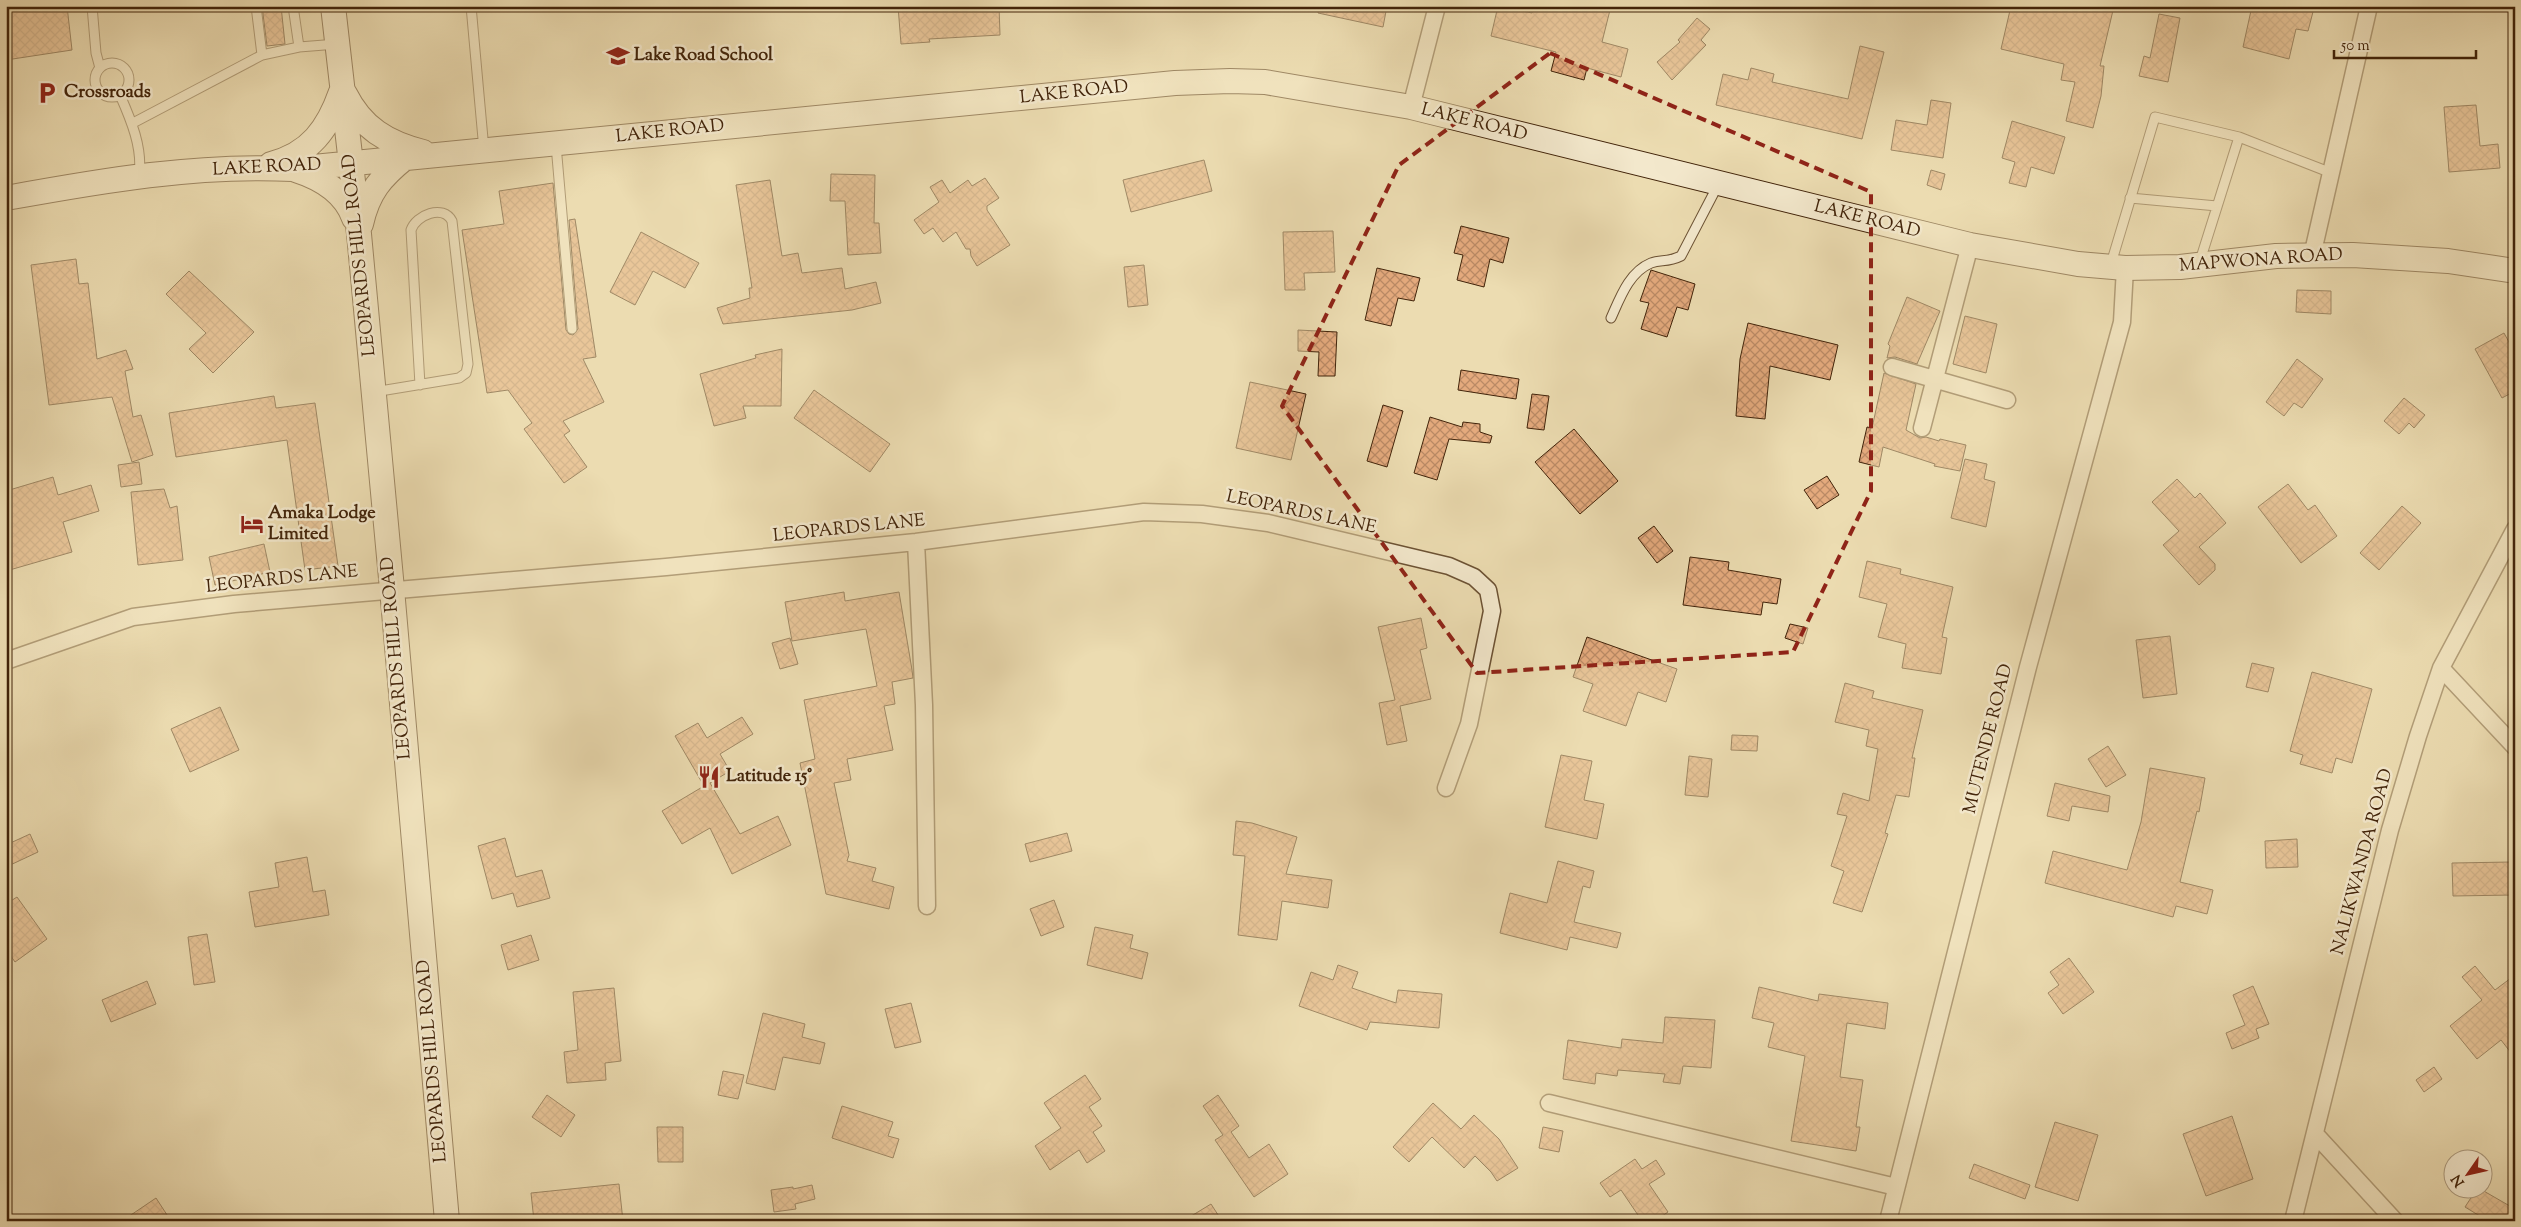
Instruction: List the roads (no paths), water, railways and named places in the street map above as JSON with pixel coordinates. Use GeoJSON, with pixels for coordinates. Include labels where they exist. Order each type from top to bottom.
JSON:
{"type":"FeatureCollection","features":[{"type":"Feature","properties":{"kind":"main road","name":"LEOPARDS HILL ROAD"},"geometry":{"type":"LineString","coordinates":[[333,6],[359,234],[447,1221]]}},
{"type":"Feature","properties":{"kind":"main road","name":"LAKE ROAD"},"geometry":{"type":"LineString","coordinates":[[6,198],[139,177],[259,168],[293,169],[1175,83],[1230,80],[1265,82],[1411,107],[1970,245],[2118,267]]}},
{"type":"Feature","properties":{"kind":"main road"},"geometry":{"type":"LineString","coordinates":[[342,88],[353,109],[368,127],[388,141],[434,154]]}},
{"type":"Feature","properties":{"kind":"main road"},"geometry":{"type":"LineString","coordinates":[[259,168],[289,159],[315,140],[332,116],[342,88]]}},
{"type":"Feature","properties":{"kind":"main road"},"geometry":{"type":"LineString","coordinates":[[359,234],[364,211],[372,190],[387,172],[406,157]]}},
{"type":"Feature","properties":{"kind":"main road"},"geometry":{"type":"LineString","coordinates":[[293,169],[312,175],[330,186],[344,199],[354,215],[359,234]]}},
{"type":"Feature","properties":{"kind":"main road","name":"MAPWONA ROAD"},"geometry":{"type":"LineString","coordinates":[[2118,267],[2199,265],[2276,256],[2353,255],[2448,261],[2515,271]]}},
{"type":"Feature","properties":{"kind":"street"},"geometry":{"type":"LineString","coordinates":[[1411,107],[1437,6]]}},
{"type":"Feature","properties":{"kind":"street"},"geometry":{"type":"LineString","coordinates":[[2312,256],[2329,172],[2369,6]]}},
{"type":"Feature","properties":{"kind":"street"},"geometry":{"type":"LineString","coordinates":[[1922,428],[1970,245]]}},
{"type":"Feature","properties":{"kind":"street","name":"MUTENDE ROAD"},"geometry":{"type":"LineString","coordinates":[[1888,1221],[2028,667],[2122,322],[2118,267]]}},
{"type":"Feature","properties":{"kind":"street"},"geometry":{"type":"LineString","coordinates":[[1892,368],[2006,400]]}},
{"type":"Feature","properties":{"kind":"street","name":"LEOPARDS LANE"},"geometry":{"type":"LineString","coordinates":[[6,661],[133,617],[234,604],[392,589],[666,568],[916,542],[1144,512],[1202,514],[1268,523],[1449,566],[1474,577],[1488,590],[1492,611],[1470,724],[1446,788]]}},
{"type":"Feature","properties":{"kind":"street","name":"NALIKWANDA ROAD"},"geometry":{"type":"LineString","coordinates":[[2293,1221],[2316,1135],[2390,830],[2441,668],[2515,529]]}},
{"type":"Feature","properties":{"kind":"street"},"geometry":{"type":"LineString","coordinates":[[916,542],[924,705],[927,906]]}},
{"type":"Feature","properties":{"kind":"street"},"geometry":{"type":"LineString","coordinates":[[2441,668],[2515,747]]}},
{"type":"Feature","properties":{"kind":"street"},"geometry":{"type":"LineString","coordinates":[[1549,1103],[1896,1187]]}},
{"type":"Feature","properties":{"kind":"street"},"geometry":{"type":"LineString","coordinates":[[2316,1135],[2394,1221]]}},
{"type":"Feature","properties":{"kind":"lane"},"geometry":{"type":"LineString","coordinates":[[92,6],[96,52],[100,68]]}},
{"type":"Feature","properties":{"kind":"lane"},"geometry":{"type":"LineString","coordinates":[[256,6],[262,55]]}},
{"type":"Feature","properties":{"kind":"lane"},"geometry":{"type":"LineString","coordinates":[[293,6],[299,48]]}},
{"type":"Feature","properties":{"kind":"lane"},"geometry":{"type":"LineString","coordinates":[[471,6],[484,150]]}},
{"type":"Feature","properties":{"kind":"lane"},"geometry":{"type":"LineString","coordinates":[[133,123],[262,55],[299,48],[337,44]]}},
{"type":"Feature","properties":{"kind":"lane"},"geometry":{"type":"LineString","coordinates":[[115,63],[128,73],[129,82],[126,89],[120,95],[112,97],[104,95],[97,88],[95,77],[100,68],[107,64],[115,63]]}},
{"type":"Feature","properties":{"kind":"lane"},"geometry":{"type":"LineString","coordinates":[[120,95],[133,123],[140,168],[139,177]]}},
{"type":"Feature","properties":{"kind":"lane"},"geometry":{"type":"LineString","coordinates":[[2118,267],[2130,198],[2155,117],[2239,138],[2329,172]]}},
{"type":"Feature","properties":{"kind":"lane"},"geometry":{"type":"LineString","coordinates":[[2199,265],[2239,138]]}},
{"type":"Feature","properties":{"kind":"lane"},"geometry":{"type":"LineString","coordinates":[[556,143],[572,329]]}},
{"type":"Feature","properties":{"kind":"lane"},"geometry":{"type":"LineString","coordinates":[[1611,318],[1628,281],[1652,262],[1670,262],[1681,256],[1719,183]]}},
{"type":"Feature","properties":{"kind":"lane"},"geometry":{"type":"LineString","coordinates":[[2130,198],[2217,206]]}},
{"type":"Feature","properties":{"kind":"lane"},"geometry":{"type":"LineString","coordinates":[[373,392],[459,378],[466,373],[468,364],[452,221],[448,215],[442,212],[419,217],[414,222],[411,230],[420,384]]}},
{"type":"Feature","properties":{"kind":"place","name":"Lake Road School"},"geometry":{"type":"Point","coordinates":[618,56]}},
{"type":"Feature","properties":{"kind":"place","name":"Crossroads"},"geometry":{"type":"Point","coordinates":[47,93]}},
{"type":"Feature","properties":{"kind":"place","name":"Amaka Lodge Limited"},"geometry":{"type":"Point","coordinates":[252,524]}},
{"type":"Feature","properties":{"kind":"place","name":"Latitude 15°"},"geometry":{"type":"Point","coordinates":[709,777]}}]}
